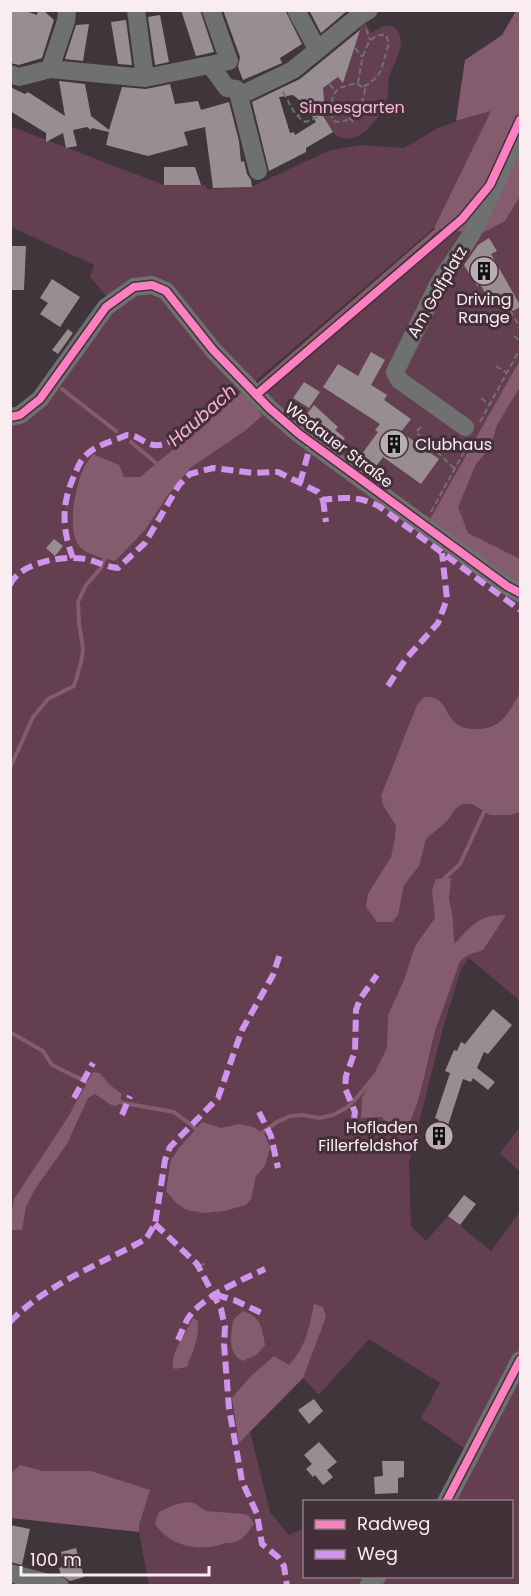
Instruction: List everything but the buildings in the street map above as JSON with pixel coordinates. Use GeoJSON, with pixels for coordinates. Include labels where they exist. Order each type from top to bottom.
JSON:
{"type":"FeatureCollection","features":[{"type":"Feature","properties":{"kind":"street"},"geometry":{"type":"LineString","coordinates":[[50,69],[66,21],[67,10]]}},
{"type":"Feature","properties":{"kind":"street"},"geometry":{"type":"LineString","coordinates":[[136,10],[145,78]]}},
{"type":"Feature","properties":{"kind":"street"},"geometry":{"type":"LineString","coordinates":[[10,74],[19,77],[50,69],[145,78],[229,61],[211,10]]}},
{"type":"Feature","properties":{"kind":"street"},"geometry":{"type":"LineString","coordinates":[[296,10],[317,49]]}},
{"type":"Feature","properties":{"kind":"street"},"geometry":{"type":"LineString","coordinates":[[239,96],[293,70],[369,10]]}},
{"type":"Feature","properties":{"kind":"street"},"geometry":{"type":"LineString","coordinates":[[210,65],[227,88],[236,89],[258,171]]}},
{"type":"Feature","properties":{"kind":"street","name":"Am Golfplatz"},"geometry":{"type":"LineString","coordinates":[[465,427],[399,380],[395,372],[439,283],[471,235],[520,132]]}},
{"type":"Feature","properties":{"kind":"street","name":"Wedauer Straße"},"geometry":{"type":"LineString","coordinates":[[10,417],[20,415],[40,399],[106,307],[134,286],[152,285],[166,291],[213,351],[299,434],[507,586],[520,593]]}},
{"type":"Feature","properties":{"kind":"street"},"geometry":{"type":"LineString","coordinates":[[447,1500],[520,1360]]}},
{"type":"Feature","properties":{"kind":"street"},"geometry":{"type":"LineString","coordinates":[[10,1573],[60,1586]]}},
{"type":"Feature","properties":{"kind":"path"},"geometry":{"type":"LineString","coordinates":[[358,83],[359,66],[365,48],[381,34],[388,38],[384,66],[381,73],[363,87]]}},
{"type":"Feature","properties":{"kind":"path"},"geometry":{"type":"LineString","coordinates":[[355,48],[363,58]]}},
{"type":"Feature","properties":{"kind":"path"},"geometry":{"type":"LineString","coordinates":[[274,80],[297,116],[306,122],[328,110],[336,90],[358,83]]}},
{"type":"Feature","properties":{"kind":"path"},"geometry":{"type":"LineString","coordinates":[[328,110],[331,118],[337,123],[349,118],[362,103],[365,92],[358,83]]}},
{"type":"Feature","properties":{"kind":"path"},"geometry":{"type":"LineString","coordinates":[[329,84],[336,90]]}},
{"type":"Feature","properties":{"kind":"path"},"geometry":{"type":"LineString","coordinates":[[297,116],[308,109]]}},
{"type":"Feature","properties":{"kind":"path"},"geometry":{"type":"LineString","coordinates":[[349,118],[356,124]]}},
{"type":"Feature","properties":{"kind":"path"},"geometry":{"type":"LineString","coordinates":[[494,323],[508,306],[520,328]]}},
{"type":"Feature","properties":{"kind":"path"},"geometry":{"type":"LineString","coordinates":[[514,336],[520,341]]}},
{"type":"Feature","properties":{"kind":"path"},"geometry":{"type":"LineString","coordinates":[[496,366],[507,373]]}},
{"type":"Feature","properties":{"kind":"path"},"geometry":{"type":"LineString","coordinates":[[481,398],[490,405]]}},
{"type":"Feature","properties":{"kind":"path"},"geometry":{"type":"LineString","coordinates":[[421,427],[416,432],[455,469]]}},
{"type":"Feature","properties":{"kind":"path"},"geometry":{"type":"LineString","coordinates":[[199,1266],[206,1263]]}},
{"type":"Feature","properties":{"kind":"green space","name":"Sinnesgarten"},"geometry":{"type":"Polygon","coordinates":[[[363,18],[371,33],[384,26],[396,29],[400,35],[401,47],[389,77],[387,99],[382,111],[367,130],[353,138],[346,139],[334,132],[320,111],[326,103],[320,91],[338,77],[343,83],[363,18]]]}},
{"type":"Feature","properties":{"kind":"green space"},"geometry":{"type":"Polygon","coordinates":[[[520,71],[520,1001],[469,958],[461,969],[443,1028],[409,1162],[411,1226],[426,1241],[448,1216],[491,1251],[520,1211],[520,1351],[467,1450],[421,1418],[440,1383],[369,1339],[319,1395],[303,1378],[250,1431],[270,1512],[289,1535],[303,1528],[303,1578],[513,1578],[513,1500],[456,1500],[520,1374],[520,1585],[149,1585],[139,1532],[11,1518],[11,425],[115,306],[90,277],[94,265],[11,227],[10,126],[164,185],[205,185],[207,189],[251,187],[330,150],[362,145],[404,148],[440,127],[492,110],[434,228],[245,390],[251,396],[443,230],[520,71]]]}},
{"type":"Feature","properties":{"kind":"green space"},"geometry":{"type":"Polygon","coordinates":[[[520,1127],[520,1172],[500,1153],[520,1127]]]}},
{"type":"Feature","properties":{"kind":"shaded area"},"geometry":{"type":"Polygon","coordinates":[[[516,11],[520,11],[520,114],[466,232],[434,228],[491,111],[456,121],[465,60],[502,35],[516,11]]]}},
{"type":"Feature","properties":{"kind":"shaded area"},"geometry":{"type":"Polygon","coordinates":[[[520,149],[520,196],[505,221],[478,235],[520,149]]]}},
{"type":"Feature","properties":{"kind":"shaded area"},"geometry":{"type":"Polygon","coordinates":[[[520,360],[520,387],[497,425],[490,447],[476,464],[458,507],[468,533],[520,559],[520,588],[428,523],[520,360]]]}},
{"type":"Feature","properties":{"kind":"shaded area"},"geometry":{"type":"Polygon","coordinates":[[[244,390],[251,396],[262,416],[246,430],[190,468],[168,495],[145,530],[115,561],[92,555],[80,547],[73,531],[73,510],[80,478],[93,454],[119,465],[124,477],[140,477],[244,390]]]}},
{"type":"Feature","properties":{"kind":"shaded area"},"geometry":{"type":"Polygon","coordinates":[[[520,692],[520,812],[510,815],[490,815],[472,804],[463,804],[455,809],[447,821],[426,839],[419,866],[404,885],[398,915],[392,922],[377,922],[366,907],[368,894],[391,857],[396,826],[383,805],[381,796],[417,705],[424,697],[432,698],[441,703],[458,725],[467,728],[485,728],[499,723],[504,718],[520,692]]]}},
{"type":"Feature","properties":{"kind":"shaded area"},"geometry":{"type":"Polygon","coordinates":[[[451,878],[449,898],[454,944],[476,922],[496,915],[506,915],[483,950],[468,955],[460,961],[436,1028],[413,1115],[401,1134],[381,1117],[361,1118],[362,1098],[387,1048],[388,1015],[404,980],[415,946],[435,918],[432,890],[436,879],[451,878]]]}},
{"type":"Feature","properties":{"kind":"shaded area"},"geometry":{"type":"Polygon","coordinates":[[[93,1072],[100,1073],[122,1094],[118,1106],[111,1105],[95,1094],[88,1098],[67,1144],[35,1189],[26,1207],[22,1230],[12,1230],[11,1217],[14,1199],[68,1117],[93,1072]]]}},
{"type":"Feature","properties":{"kind":"shaded area"},"geometry":{"type":"Polygon","coordinates":[[[202,1122],[221,1128],[239,1124],[253,1127],[265,1135],[270,1148],[265,1166],[256,1176],[251,1199],[246,1205],[204,1213],[187,1210],[177,1204],[166,1191],[171,1160],[202,1122]]]}},
{"type":"Feature","properties":{"kind":"shaded area"},"geometry":{"type":"Polygon","coordinates":[[[314,1304],[323,1307],[326,1317],[303,1378],[239,1443],[232,1398],[251,1376],[274,1356],[289,1365],[303,1344],[314,1304]]]}},
{"type":"Feature","properties":{"kind":"shaded area"},"geometry":{"type":"Polygon","coordinates":[[[243,1311],[254,1316],[260,1324],[265,1345],[256,1355],[243,1361],[234,1354],[231,1338],[233,1320],[243,1311]]]}},
{"type":"Feature","properties":{"kind":"shaded area"},"geometry":{"type":"Polygon","coordinates":[[[193,1318],[198,1321],[197,1339],[187,1367],[174,1369],[176,1351],[193,1318]]]}},
{"type":"Feature","properties":{"kind":"shaded area"},"geometry":{"type":"Polygon","coordinates":[[[20,1465],[43,1471],[91,1471],[150,1490],[139,1532],[11,1518],[11,1473],[20,1465]]]}},
{"type":"Feature","properties":{"kind":"shaded area"},"geometry":{"type":"Polygon","coordinates":[[[186,1502],[194,1503],[206,1511],[244,1514],[249,1516],[254,1524],[245,1536],[234,1542],[205,1547],[185,1545],[168,1537],[155,1523],[159,1512],[186,1502]]]}},
{"type":"Feature","properties":{"kind":"waterway","name":"Haubach"},"geometry":{"type":"LineString","coordinates":[[256,387],[439,228],[498,101],[520,45]]}},
{"type":"Feature","properties":{"kind":"waterway"},"geometry":{"type":"LineString","coordinates":[[62,389],[116,431]]}},
{"type":"Feature","properties":{"kind":"waterway","name":"Haubach"},"geometry":{"type":"LineString","coordinates":[[10,768],[33,717],[48,699],[74,686],[83,649],[78,602],[86,585],[101,568],[122,510],[147,506],[159,499],[162,468],[248,393]]}},
{"type":"Feature","properties":{"kind":"waterway"},"geometry":{"type":"LineString","coordinates":[[131,442],[162,468]]}},
{"type":"Feature","properties":{"kind":"waterway"},"geometry":{"type":"LineString","coordinates":[[10,1032],[43,1051],[52,1065],[103,1090],[123,1103],[174,1112],[212,1141],[234,1149],[290,1116],[303,1115],[319,1118],[333,1115],[354,1101],[378,1072],[409,1025],[451,933],[440,914],[437,896],[445,878],[460,864],[484,812]]}},
{"type":"Feature","properties":{"kind":"marked path"},"geometry":{"type":"LineString","coordinates":[[73,558],[64,517],[70,487],[83,458],[99,446],[127,435],[150,444],[161,445],[184,431]]}},
{"type":"Feature","properties":{"kind":"marked path"},"geometry":{"type":"LineString","coordinates":[[300,483],[311,443]]}},
{"type":"Feature","properties":{"kind":"marked path"},"geometry":{"type":"LineString","coordinates":[[10,585],[23,571],[55,559],[86,559],[118,568],[145,543],[179,485],[190,474],[213,468],[253,473],[278,472],[318,492],[323,500],[353,498],[373,503],[520,610]]}},
{"type":"Feature","properties":{"kind":"marked path"},"geometry":{"type":"LineString","coordinates":[[323,500],[326,522]]}},
{"type":"Feature","properties":{"kind":"marked path"},"geometry":{"type":"LineString","coordinates":[[388,686],[405,660],[438,623],[447,599],[442,553]]}},
{"type":"Feature","properties":{"kind":"marked path"},"geometry":{"type":"LineString","coordinates":[[10,1322],[24,1309],[57,1286],[146,1239],[155,1224],[165,1160],[170,1147],[218,1098],[242,1030],[273,975],[281,951]]}},
{"type":"Feature","properties":{"kind":"marked path"},"geometry":{"type":"LineString","coordinates":[[354,1118],[355,1112],[345,1088],[346,1076],[355,1051],[356,1010],[360,999],[377,975]]}},
{"type":"Feature","properties":{"kind":"marked path"},"geometry":{"type":"LineString","coordinates":[[74,1098],[93,1063]]}},
{"type":"Feature","properties":{"kind":"marked path"},"geometry":{"type":"LineString","coordinates":[[122,1115],[130,1096]]}},
{"type":"Feature","properties":{"kind":"marked path"},"geometry":{"type":"LineString","coordinates":[[259,1112],[271,1136],[278,1168]]}},
{"type":"Feature","properties":{"kind":"marked path"},"geometry":{"type":"LineString","coordinates":[[155,1224],[197,1264],[221,1309],[225,1327],[224,1344],[229,1408],[242,1481],[257,1514],[262,1544],[278,1557],[284,1566],[287,1586]]}},
{"type":"Feature","properties":{"kind":"marked path"},"geometry":{"type":"LineString","coordinates":[[178,1340],[191,1314],[206,1300],[265,1269]]}},
{"type":"Feature","properties":{"kind":"marked path"},"geometry":{"type":"LineString","coordinates":[[216,1295],[234,1300],[266,1315]]}},
{"type":"Feature","properties":{"kind":"cycle path"},"geometry":{"type":"LineString","coordinates":[[256,395],[462,219],[490,185],[520,120]]}},
{"type":"Feature","properties":{"kind":"cycle path"},"geometry":{"type":"LineString","coordinates":[[10,417],[20,415],[40,399],[106,307],[134,287],[152,285],[166,291],[213,350],[269,408],[299,434],[507,586],[520,593]]}},
{"type":"Feature","properties":{"kind":"cycle path"},"geometry":{"type":"LineString","coordinates":[[447,1500],[520,1360]]}},
{"type":"Feature","properties":{"kind":"place","name":"Driving Range"},"geometry":{"type":"Point","coordinates":[484,271]}},
{"type":"Feature","properties":{"kind":"place","name":"Clubhaus"},"geometry":{"type":"Point","coordinates":[394,444]}},
{"type":"Feature","properties":{"kind":"place","name":"Hofladen Fillerfeldshof"},"geometry":{"type":"Point","coordinates":[439,1136]}}]}
